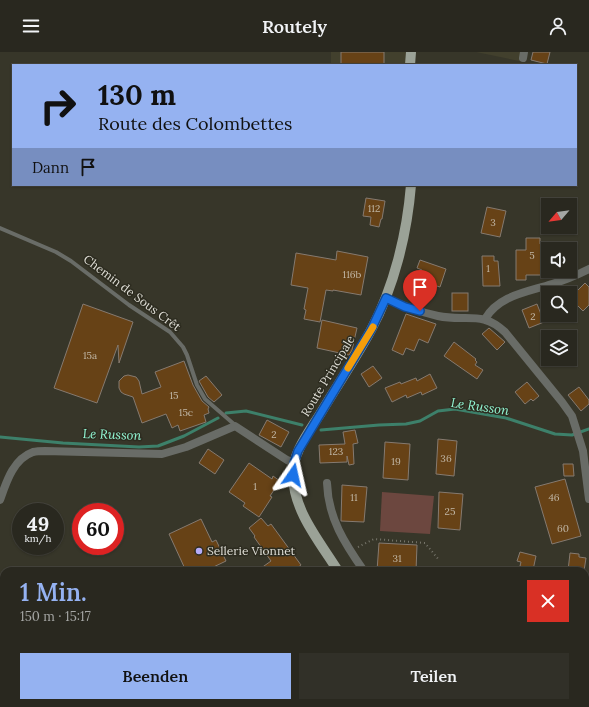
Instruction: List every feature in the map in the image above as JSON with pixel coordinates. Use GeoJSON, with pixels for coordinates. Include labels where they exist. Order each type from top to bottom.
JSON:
{"type":"FeatureCollection","features":[{"type":"Feature","properties":{"kind":"main road"},"geometry":{"type":"LineString","coordinates":[[410,64],[411,52]]}},
{"type":"Feature","properties":{"kind":"main road","name":"Route Principale"},"geometry":{"type":"LineString","coordinates":[[336,567],[299,507],[294,486],[294,463],[306,437],[371,330],[386,298],[401,249],[409,209],[411,186]]}},
{"type":"Feature","properties":{"kind":"street"},"geometry":{"type":"LineString","coordinates":[[485,319],[489,312],[504,300],[568,278],[589,269]]}},
{"type":"Feature","properties":{"kind":"street"},"geometry":{"type":"LineString","coordinates":[[386,298],[405,307],[437,316],[449,318],[485,319],[494,322],[505,332],[572,416],[580,439],[586,465],[589,498]]}},
{"type":"Feature","properties":{"kind":"street"},"geometry":{"type":"LineString","coordinates":[[0,500],[8,478],[15,467],[33,452],[46,451],[162,454],[186,447],[235,426],[294,463]]}},
{"type":"Feature","properties":{"kind":"street"},"geometry":{"type":"LineString","coordinates":[[327,483],[328,498],[334,522],[362,567]]}},
{"type":"Feature","properties":{"kind":"lane","name":"Chemin de Sous Crêt"},"geometry":{"type":"LineString","coordinates":[[0,228],[56,252],[72,261],[129,305],[170,332],[188,355],[197,385],[205,399],[235,426]]}},
{"type":"Feature","properties":{"kind":"path"},"geometry":{"type":"LineString","coordinates":[[352,551],[374,539],[402,543],[425,543],[440,560]]}},
{"type":"Feature","properties":{"kind":"shaded area"},"geometry":{"type":"Polygon","coordinates":[[[331,52],[411,52],[410,64],[331,64],[331,52]]]}},
{"type":"Feature","properties":{"kind":"shaded area"},"geometry":{"type":"Polygon","coordinates":[[[476,52],[524,52],[523,58],[519,61],[476,52]]]}},
{"type":"Feature","properties":{"kind":"shaded area"},"geometry":{"type":"Polygon","coordinates":[[[382,492],[434,496],[430,534],[380,531],[382,492]]]}},
{"type":"Feature","properties":{"kind":"building"},"geometry":{"type":"Polygon","coordinates":[[[341,52],[384,52],[384,64],[341,64],[341,52]]]}},
{"type":"Feature","properties":{"kind":"building"},"geometry":{"type":"Polygon","coordinates":[[[533,52],[550,52],[547,64],[531,60],[533,52]]]}},
{"type":"Feature","properties":{"kind":"building"},"geometry":{"type":"Polygon","coordinates":[[[366,198],[385,201],[379,227],[370,225],[371,217],[363,216],[366,198]]]}},
{"type":"Feature","properties":{"kind":"building"},"geometry":{"type":"Polygon","coordinates":[[[487,207],[506,211],[500,237],[481,233],[487,207]]]}},
{"type":"Feature","properties":{"kind":"building"},"geometry":{"type":"Polygon","coordinates":[[[526,238],[540,238],[541,275],[526,275],[526,280],[516,280],[516,250],[526,250],[526,238]]]}},
{"type":"Feature","properties":{"kind":"building"},"geometry":{"type":"Polygon","coordinates":[[[337,251],[368,257],[361,295],[326,290],[320,322],[304,319],[306,310],[304,309],[308,288],[291,285],[296,253],[336,260],[337,251]]]}},
{"type":"Feature","properties":{"kind":"building"},"geometry":{"type":"Polygon","coordinates":[[[482,256],[494,256],[494,261],[498,261],[500,286],[483,286],[482,256]]]}},
{"type":"Feature","properties":{"kind":"building"},"geometry":{"type":"Polygon","coordinates":[[[420,260],[446,269],[440,287],[418,280],[422,270],[417,268],[420,260]]]}},
{"type":"Feature","properties":{"kind":"building"},"geometry":{"type":"Polygon","coordinates":[[[585,283],[589,287],[589,305],[583,311],[577,305],[577,291],[585,283]]]}},
{"type":"Feature","properties":{"kind":"building"},"geometry":{"type":"Polygon","coordinates":[[[452,293],[468,293],[468,311],[452,311],[452,293]]]}},
{"type":"Feature","properties":{"kind":"building"},"geometry":{"type":"Polygon","coordinates":[[[83,304],[133,322],[119,363],[118,345],[97,403],[54,388],[83,304]]]}},
{"type":"Feature","properties":{"kind":"building"},"geometry":{"type":"Polygon","coordinates":[[[537,304],[541,314],[541,322],[544,322],[529,328],[522,310],[537,304]]]}},
{"type":"Feature","properties":{"kind":"building"},"geometry":{"type":"Polygon","coordinates":[[[406,314],[436,324],[428,343],[419,339],[414,351],[406,348],[403,355],[392,350],[406,314]]]}},
{"type":"Feature","properties":{"kind":"building"},"geometry":{"type":"Polygon","coordinates":[[[322,320],[357,328],[352,350],[349,355],[317,348],[322,320]]]}},
{"type":"Feature","properties":{"kind":"building"},"geometry":{"type":"Polygon","coordinates":[[[489,328],[505,342],[497,350],[482,334],[489,328]]]}},
{"type":"Feature","properties":{"kind":"building"},"geometry":{"type":"Polygon","coordinates":[[[454,342],[476,359],[475,360],[477,362],[475,365],[483,370],[477,379],[444,356],[454,342]]]}},
{"type":"Feature","properties":{"kind":"building"},"geometry":{"type":"Polygon","coordinates":[[[184,361],[193,385],[202,401],[209,407],[209,413],[204,415],[206,422],[180,431],[178,425],[172,428],[166,414],[142,423],[133,397],[121,392],[119,388],[119,381],[124,376],[128,375],[136,377],[139,381],[142,394],[161,387],[155,372],[184,361]]]}},
{"type":"Feature","properties":{"kind":"building"},"geometry":{"type":"Polygon","coordinates":[[[373,366],[382,378],[369,387],[361,374],[373,366]]]}},
{"type":"Feature","properties":{"kind":"building"},"geometry":{"type":"Polygon","coordinates":[[[430,374],[437,388],[422,395],[421,392],[407,398],[406,395],[392,402],[385,388],[416,378],[417,381],[430,374]]]}},
{"type":"Feature","properties":{"kind":"building"},"geometry":{"type":"Polygon","coordinates":[[[206,376],[222,395],[214,402],[208,397],[199,381],[206,376]]]}},
{"type":"Feature","properties":{"kind":"building"},"geometry":{"type":"Polygon","coordinates":[[[527,382],[539,396],[533,401],[531,399],[525,404],[515,392],[527,382]]]}},
{"type":"Feature","properties":{"kind":"building"},"geometry":{"type":"Polygon","coordinates":[[[579,387],[589,400],[589,404],[581,411],[568,395],[579,387]]]}},
{"type":"Feature","properties":{"kind":"building"},"geometry":{"type":"Polygon","coordinates":[[[267,420],[289,432],[281,447],[259,435],[267,420]]]}},
{"type":"Feature","properties":{"kind":"building"},"geometry":{"type":"Polygon","coordinates":[[[355,430],[358,443],[353,444],[354,464],[349,465],[347,456],[347,462],[320,463],[319,445],[345,444],[343,432],[355,430]]]}},
{"type":"Feature","properties":{"kind":"building"},"geometry":{"type":"Polygon","coordinates":[[[438,439],[457,441],[454,476],[436,474],[438,439]]]}},
{"type":"Feature","properties":{"kind":"building"},"geometry":{"type":"Polygon","coordinates":[[[385,442],[410,444],[408,480],[383,478],[385,442]]]}},
{"type":"Feature","properties":{"kind":"building"},"geometry":{"type":"Polygon","coordinates":[[[208,449],[224,460],[215,474],[199,463],[208,449]]]}},
{"type":"Feature","properties":{"kind":"building"},"geometry":{"type":"Polygon","coordinates":[[[249,463],[272,479],[273,476],[280,481],[259,517],[243,506],[245,503],[229,492],[249,463]]]}},
{"type":"Feature","properties":{"kind":"building"},"geometry":{"type":"Polygon","coordinates":[[[563,464],[573,464],[574,476],[564,476],[563,464]]]}},
{"type":"Feature","properties":{"kind":"building"},"geometry":{"type":"Polygon","coordinates":[[[565,479],[581,536],[552,544],[535,487],[565,479]]]}},
{"type":"Feature","properties":{"kind":"building"},"geometry":{"type":"Polygon","coordinates":[[[342,485],[367,487],[364,522],[341,521],[342,485]]]}},
{"type":"Feature","properties":{"kind":"building"},"geometry":{"type":"Polygon","coordinates":[[[439,492],[463,494],[460,530],[438,528],[439,492]]]}},
{"type":"Feature","properties":{"kind":"building"},"geometry":{"type":"Polygon","coordinates":[[[261,518],[268,526],[271,524],[301,565],[298,567],[263,567],[271,561],[249,528],[261,518]]]}},
{"type":"Feature","properties":{"kind":"building","name":"Sellerie Vionnet"},"geometry":{"type":"Polygon","coordinates":[[[201,519],[212,542],[216,540],[226,561],[213,567],[184,567],[169,534],[201,519]]]}},
{"type":"Feature","properties":{"kind":"building"},"geometry":{"type":"Polygon","coordinates":[[[379,543],[417,545],[416,567],[377,567],[379,543]]]}},
{"type":"Feature","properties":{"kind":"building"},"geometry":{"type":"Polygon","coordinates":[[[520,552],[536,556],[534,567],[520,566],[521,562],[517,561],[520,552]]]}},
{"type":"Feature","properties":{"kind":"building"},"geometry":{"type":"Polygon","coordinates":[[[570,553],[579,554],[579,557],[586,558],[585,567],[568,567],[570,553]]]}},
{"type":"Feature","properties":{"kind":"waterway","name":"Le Russon"},"geometry":{"type":"LineString","coordinates":[[321,430],[406,424],[420,421],[438,411],[455,409],[506,418],[555,434],[572,435],[589,429]]}},
{"type":"Feature","properties":{"kind":"waterway","name":"Le Russon"},"geometry":{"type":"LineString","coordinates":[[226,413],[246,411],[302,425]]}},
{"type":"Feature","properties":{"kind":"waterway","name":"Le Russon"},"geometry":{"type":"LineString","coordinates":[[0,437],[63,443],[139,447],[158,446],[184,436],[218,418]]}},
{"type":"Feature","properties":{"kind":"slow traffic"},"geometry":{"type":"LineString","coordinates":[[348,368],[373,327]]}},
{"type":"Feature","properties":{"kind":"place","name":"Sellerie Vionnet"},"geometry":{"type":"Point","coordinates":[199,551]}},
{"type":"Feature","properties":{"kind":"route"},"geometry":{"type":"LineString","coordinates":[[293,475],[295,458],[298,451],[371,330],[386,298],[405,307],[420,311]]}}]}
